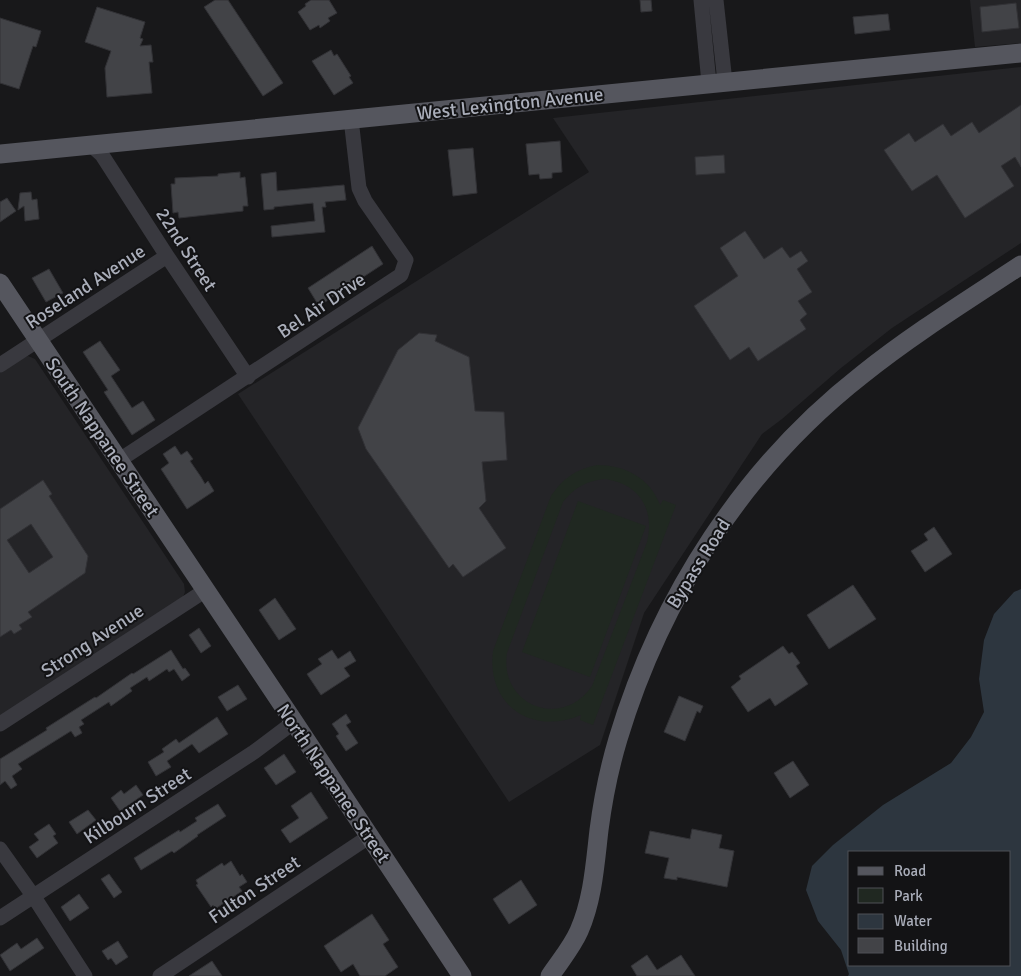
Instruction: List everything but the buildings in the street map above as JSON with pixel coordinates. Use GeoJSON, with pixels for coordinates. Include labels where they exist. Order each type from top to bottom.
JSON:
{"type":"FeatureCollection","features":[{"type":"Feature","properties":{"kind":"main road","name":"West Lexington Avenue"},"geometry":{"type":"LineString","coordinates":[[0,154],[1021,53]]}},
{"type":"Feature","properties":{"kind":"main road","name":"Bypass Road"},"geometry":{"type":"LineString","coordinates":[[550,976],[579,931],[586,910],[593,884],[605,790],[614,750],[632,696],[655,639],[674,599],[700,555],[730,511],[767,465],[792,438],[838,395],[892,351],[1021,264]]}},
{"type":"Feature","properties":{"kind":"main road","name":"South Nappanee Street"},"geometry":{"type":"LineString","coordinates":[[0,283],[118,462],[206,590]]}},
{"type":"Feature","properties":{"kind":"main road","name":"North Nappanee Street"},"geometry":{"type":"LineString","coordinates":[[206,590],[462,976]]}},
{"type":"Feature","properties":{"kind":"street"},"geometry":{"type":"LineString","coordinates":[[700,0],[717,83]]}},
{"type":"Feature","properties":{"kind":"street"},"geometry":{"type":"LineString","coordinates":[[716,0],[717,83]]}},
{"type":"Feature","properties":{"kind":"street","name":"Bel Air Drive"},"geometry":{"type":"LineString","coordinates":[[118,462],[402,275],[406,260],[365,201],[360,188],[351,119]]}},
{"type":"Feature","properties":{"kind":"street","name":"22nd Street"},"geometry":{"type":"LineString","coordinates":[[91,145],[102,155],[166,256],[248,377]]}},
{"type":"Feature","properties":{"kind":"street","name":"Roseland Avenue"},"geometry":{"type":"LineString","coordinates":[[0,365],[166,256]]}},
{"type":"Feature","properties":{"kind":"street","name":"Strong Avenue"},"geometry":{"type":"LineString","coordinates":[[0,724],[206,590]]}},
{"type":"Feature","properties":{"kind":"street","name":"Kilbourn Street"},"geometry":{"type":"LineString","coordinates":[[0,918],[254,752],[294,722]]}},
{"type":"Feature","properties":{"kind":"street","name":"Fulton Street"},"geometry":{"type":"LineString","coordinates":[[160,976],[370,836]]}},
{"type":"Feature","properties":{"kind":"street"},"geometry":{"type":"LineString","coordinates":[[0,849],[34,897],[85,976]]}},
{"type":"Feature","properties":{"kind":"shaded area"},"geometry":{"type":"Polygon","coordinates":[[[970,0],[1021,0],[1021,43],[975,47],[970,0]]]}},
{"type":"Feature","properties":{"kind":"shaded area"},"geometry":{"type":"Polygon","coordinates":[[[1021,67],[1021,243],[892,328],[762,434],[644,613],[600,745],[509,802],[238,394],[589,172],[553,118],[1021,67]]]}},
{"type":"Feature","properties":{"kind":"shaded area"},"geometry":{"type":"Polygon","coordinates":[[[28,356],[35,359],[184,584],[185,592],[183,597],[0,716],[0,371],[21,358],[28,356]]]}},
{"type":"Feature","properties":{"kind":"green space"},"geometry":{"type":"Polygon","coordinates":[[[597,465],[617,467],[635,475],[650,487],[660,505],[663,500],[676,505],[593,725],[580,720],[581,715],[563,720],[546,721],[530,718],[516,711],[505,701],[497,687],[493,670],[493,651],[551,496],[570,476],[582,469],[597,465]],[[604,479],[586,483],[576,489],[563,502],[507,653],[507,671],[513,687],[522,698],[535,706],[550,709],[565,707],[579,699],[592,686],[647,542],[649,519],[642,500],[627,486],[604,479]]]}},
{"type":"Feature","properties":{"kind":"green space"},"geometry":{"type":"Polygon","coordinates":[[[578,501],[646,526],[590,677],[522,652],[578,501]]]}},
{"type":"Feature","properties":{"kind":"water"},"geometry":{"type":"Polygon","coordinates":[[[1021,589],[1021,976],[848,976],[841,950],[818,921],[806,890],[812,866],[833,845],[883,805],[951,763],[971,737],[984,712],[979,679],[984,640],[994,614],[1014,592],[1021,589]]]}}]}
